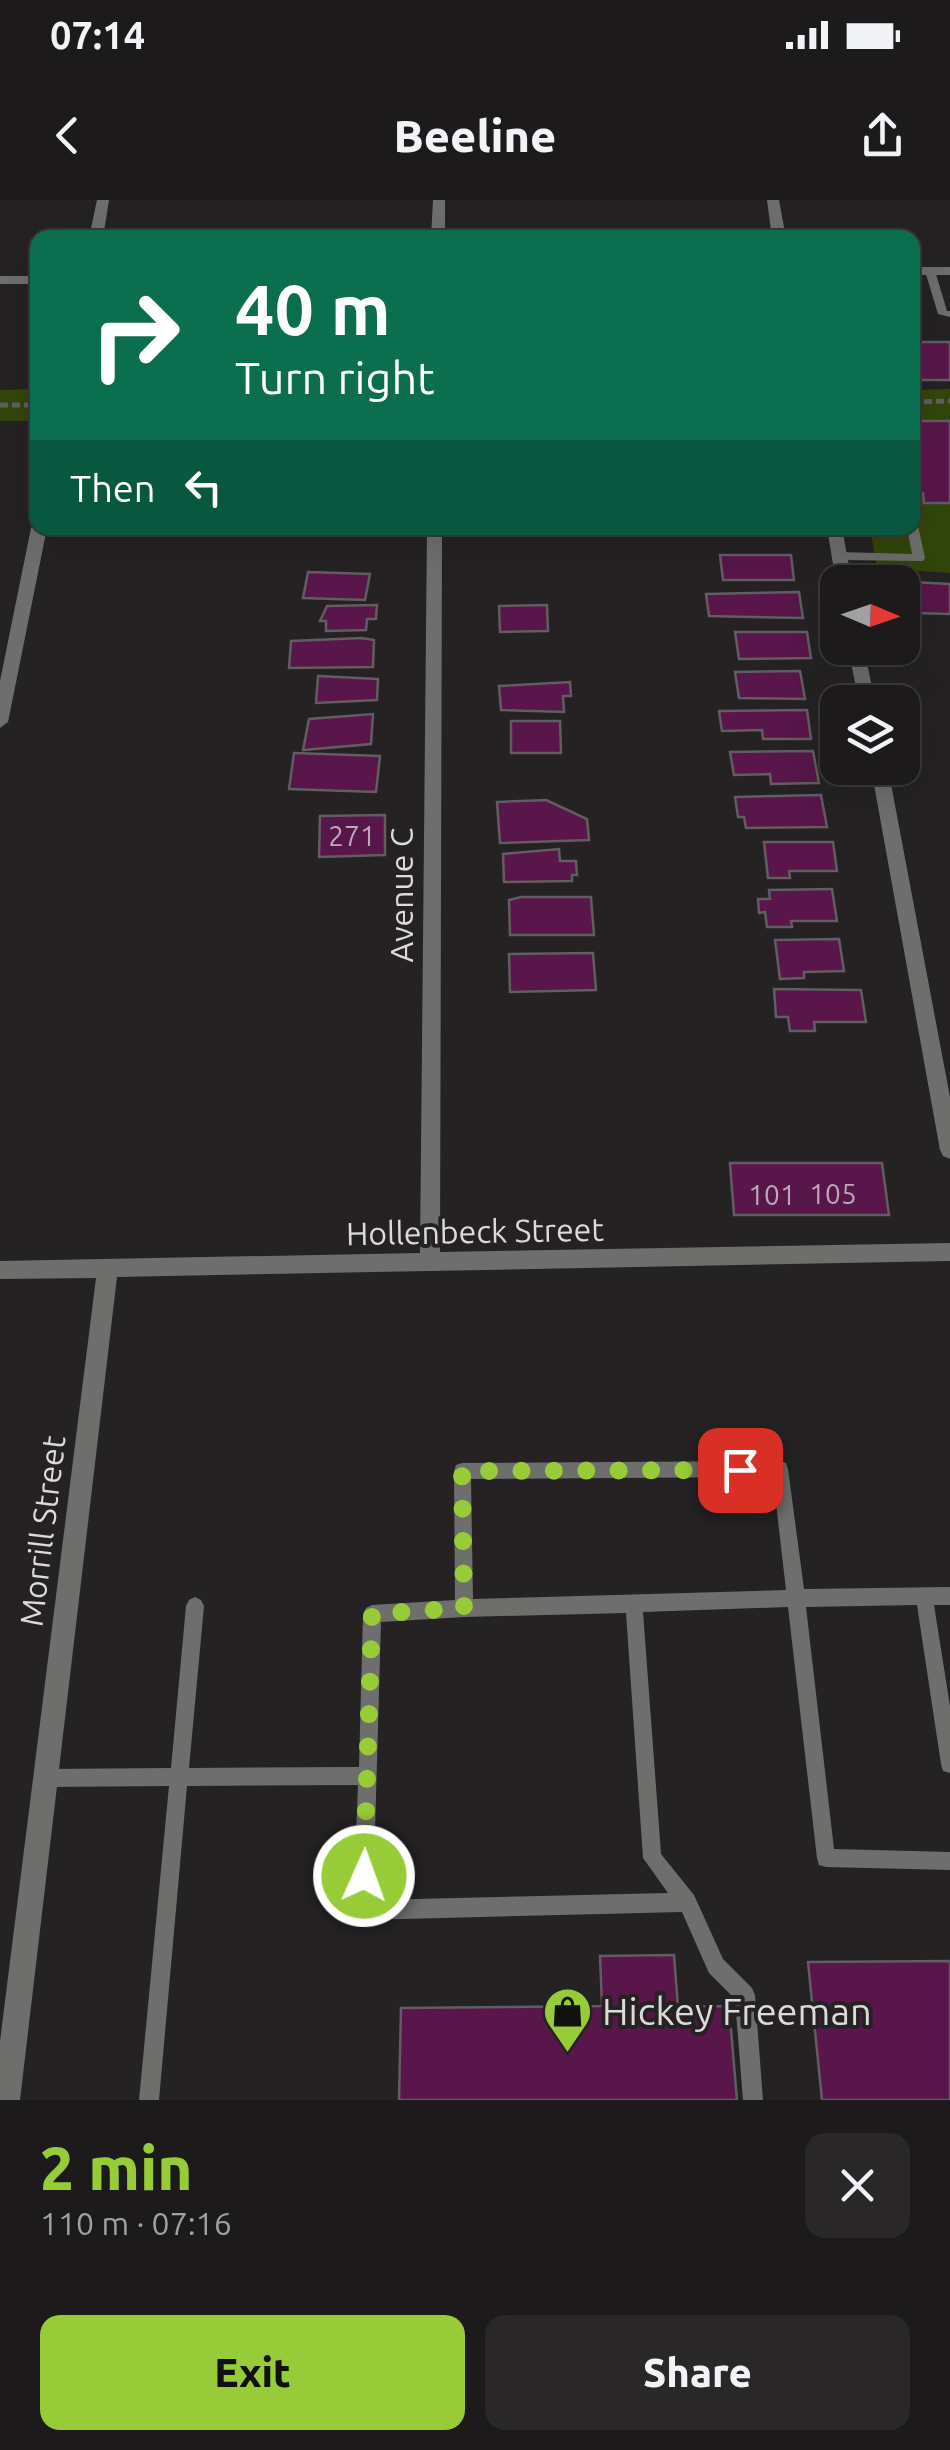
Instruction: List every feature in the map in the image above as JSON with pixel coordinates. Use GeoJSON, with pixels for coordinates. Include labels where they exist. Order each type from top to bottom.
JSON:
{"type":"FeatureCollection","features":[{"type":"Feature","properties":{"kind":"street"},"geometry":{"type":"LineString","coordinates":[[97,230],[103,200]]}},
{"type":"Feature","properties":{"kind":"street"},"geometry":{"type":"LineString","coordinates":[[438,230],[439,200]]}},
{"type":"Feature","properties":{"kind":"street"},"geometry":{"type":"LineString","coordinates":[[772,200],[778,230]]}},
{"type":"Feature","properties":{"kind":"street"},"geometry":{"type":"LineString","coordinates":[[920,271],[950,271]]}},
{"type":"Feature","properties":{"kind":"street"},"geometry":{"type":"LineString","coordinates":[[0,280],[30,280]]}},
{"type":"Feature","properties":{"kind":"street"},"geometry":{"type":"LineString","coordinates":[[0,722],[39,535]]}},
{"type":"Feature","properties":{"kind":"street","name":"Avenue C"},"geometry":{"type":"LineString","coordinates":[[430,1263],[434,535]]}},
{"type":"Feature","properties":{"kind":"street"},"geometry":{"type":"LineString","coordinates":[[835,535],[841,565]]}},
{"type":"Feature","properties":{"kind":"street"},"geometry":{"type":"LineString","coordinates":[[882,785],[950,1150]]}},
{"type":"Feature","properties":{"kind":"street","name":"Hollenbeck Street"},"geometry":{"type":"LineString","coordinates":[[0,1270],[950,1252]]}},
{"type":"Feature","properties":{"kind":"street","name":"Morrill Street"},"geometry":{"type":"LineString","coordinates":[[6,2100],[108,1268]]}},
{"type":"Feature","properties":{"kind":"lane"},"geometry":{"type":"LineString","coordinates":[[930,271],[943,314],[950,314]]}},
{"type":"Feature","properties":{"kind":"lane"},"geometry":{"type":"LineString","coordinates":[[839,556],[919,558],[914,535]]}},
{"type":"Feature","properties":{"kind":"lane"},"geometry":{"type":"LineString","coordinates":[[464,1608],[462,1471],[780,1470],[826,1858],[950,1861]]}},
{"type":"Feature","properties":{"kind":"lane"},"geometry":{"type":"LineString","coordinates":[[924,1596],[950,1764]]}},
{"type":"Feature","properties":{"kind":"lane"},"geometry":{"type":"LineString","coordinates":[[687,1902],[363,1910],[372,1614],[464,1608],[950,1596]]}},
{"type":"Feature","properties":{"kind":"lane"},"geometry":{"type":"LineString","coordinates":[[634,1604],[652,1858],[687,1902],[716,1966],[746,1995],[753,2100]]}},
{"type":"Feature","properties":{"kind":"lane"},"geometry":{"type":"LineString","coordinates":[[149,2100],[195,1606]]}},
{"type":"Feature","properties":{"kind":"lane"},"geometry":{"type":"LineString","coordinates":[[46,1778],[368,1776]]}},
{"type":"Feature","properties":{"kind":"path"},"geometry":{"type":"LineString","coordinates":[[920,402],[950,401]]}},
{"type":"Feature","properties":{"kind":"path"},"geometry":{"type":"LineString","coordinates":[[0,405],[30,405]]}},
{"type":"Feature","properties":{"kind":"green space"},"geometry":{"type":"Polygon","coordinates":[[[30,389],[30,421],[0,421],[0,390],[30,389]]]}},
{"type":"Feature","properties":{"kind":"green space"},"geometry":{"type":"Polygon","coordinates":[[[950,389],[950,573],[920,571],[920,565],[876,565],[871,535],[920,535],[920,390],[950,389]]]}},
{"type":"Feature","properties":{"kind":"building"},"geometry":{"type":"Polygon","coordinates":[[[920,342],[950,342],[950,380],[920,380],[920,342]]]}},
{"type":"Feature","properties":{"kind":"building"},"geometry":{"type":"Polygon","coordinates":[[[920,421],[950,421],[950,503],[924,503],[920,421]]]}},
{"type":"Feature","properties":{"kind":"building"},"geometry":{"type":"Polygon","coordinates":[[[720,555],[791,555],[794,580],[723,580],[720,555]]]}},
{"type":"Feature","properties":{"kind":"building"},"geometry":{"type":"Polygon","coordinates":[[[308,572],[370,574],[365,600],[303,598],[308,572]]]}},
{"type":"Feature","properties":{"kind":"building"},"geometry":{"type":"Polygon","coordinates":[[[920,582],[950,584],[950,614],[920,613],[920,582]]]}},
{"type":"Feature","properties":{"kind":"building"},"geometry":{"type":"Polygon","coordinates":[[[799,592],[803,618],[709,616],[706,594],[799,592]]]}},
{"type":"Feature","properties":{"kind":"building"},"geometry":{"type":"Polygon","coordinates":[[[377,605],[376,619],[367,619],[366,630],[326,631],[326,621],[320,621],[327,606],[377,605]]]}},
{"type":"Feature","properties":{"kind":"building"},"geometry":{"type":"Polygon","coordinates":[[[547,605],[548,631],[500,632],[499,606],[547,605]]]}},
{"type":"Feature","properties":{"kind":"building"},"geometry":{"type":"Polygon","coordinates":[[[735,632],[807,632],[811,658],[739,659],[735,632]]]}},
{"type":"Feature","properties":{"kind":"building"},"geometry":{"type":"Polygon","coordinates":[[[374,640],[373,667],[289,668],[291,641],[374,640]]]}},
{"type":"Feature","properties":{"kind":"building"},"geometry":{"type":"Polygon","coordinates":[[[800,671],[805,699],[739,698],[735,672],[800,671]]]}},
{"type":"Feature","properties":{"kind":"building"},"geometry":{"type":"Polygon","coordinates":[[[318,676],[378,679],[377,700],[316,703],[318,676]]]}},
{"type":"Feature","properties":{"kind":"building"},"geometry":{"type":"Polygon","coordinates":[[[570,682],[571,696],[563,696],[564,712],[501,710],[499,686],[570,682]]]}},
{"type":"Feature","properties":{"kind":"building"},"geometry":{"type":"Polygon","coordinates":[[[807,710],[811,739],[763,739],[762,730],[722,731],[719,711],[807,710]]]}},
{"type":"Feature","properties":{"kind":"building"},"geometry":{"type":"Polygon","coordinates":[[[373,714],[371,744],[303,750],[309,719],[373,714]]]}},
{"type":"Feature","properties":{"kind":"building"},"geometry":{"type":"Polygon","coordinates":[[[511,721],[560,721],[561,753],[511,753],[511,721]]]}},
{"type":"Feature","properties":{"kind":"building"},"geometry":{"type":"Polygon","coordinates":[[[813,751],[819,783],[771,784],[770,774],[734,775],[730,752],[813,751]]]}},
{"type":"Feature","properties":{"kind":"building"},"geometry":{"type":"Polygon","coordinates":[[[294,753],[380,756],[376,792],[289,789],[294,753]]]}},
{"type":"Feature","properties":{"kind":"building"},"geometry":{"type":"Polygon","coordinates":[[[821,795],[827,827],[746,828],[744,817],[738,817],[735,797],[821,795]]]}},
{"type":"Feature","properties":{"kind":"building"},"geometry":{"type":"Polygon","coordinates":[[[546,800],[587,819],[589,840],[500,843],[497,802],[546,800]]]}},
{"type":"Feature","properties":{"kind":"building"},"geometry":{"type":"Polygon","coordinates":[[[385,815],[385,855],[319,857],[320,816],[385,815]]]}},
{"type":"Feature","properties":{"kind":"building"},"geometry":{"type":"Polygon","coordinates":[[[764,842],[833,842],[837,871],[789,871],[790,878],[768,878],[764,842]]]}},
{"type":"Feature","properties":{"kind":"building"},"geometry":{"type":"Polygon","coordinates":[[[559,849],[560,861],[576,861],[577,875],[572,875],[572,881],[504,882],[503,854],[559,849]]]}},
{"type":"Feature","properties":{"kind":"building"},"geometry":{"type":"Polygon","coordinates":[[[832,889],[837,921],[791,921],[792,927],[767,927],[765,912],[759,913],[758,899],[770,899],[769,890],[832,889]]]}},
{"type":"Feature","properties":{"kind":"building"},"geometry":{"type":"Polygon","coordinates":[[[591,897],[594,935],[510,935],[509,900],[591,897]]]}},
{"type":"Feature","properties":{"kind":"building"},"geometry":{"type":"Polygon","coordinates":[[[839,939],[844,971],[804,972],[804,978],[780,979],[775,940],[839,939]]]}},
{"type":"Feature","properties":{"kind":"building"},"geometry":{"type":"Polygon","coordinates":[[[593,953],[596,990],[510,992],[509,954],[593,953]]]}},
{"type":"Feature","properties":{"kind":"building"},"geometry":{"type":"Polygon","coordinates":[[[774,989],[861,990],[866,1022],[814,1022],[815,1031],[790,1031],[788,1017],[776,1017],[774,989]]]}},
{"type":"Feature","properties":{"kind":"building"},"geometry":{"type":"Polygon","coordinates":[[[730,1163],[882,1163],[889,1215],[734,1215],[730,1163]]]}},
{"type":"Feature","properties":{"kind":"building","name":"Hickey Freeman"},"geometry":{"type":"Polygon","coordinates":[[[674,1955],[678,2007],[729,2006],[737,2100],[399,2100],[401,2008],[602,2006],[600,1956],[674,1955]]]}},
{"type":"Feature","properties":{"kind":"building","name":"Hickey Freeman"},"geometry":{"type":"Polygon","coordinates":[[[950,1961],[950,2100],[822,2100],[808,1962],[950,1961]]]}},
{"type":"Feature","properties":{"kind":"place","name":"Hickey Freeman"},"geometry":{"type":"Point","coordinates":[567,2054]}},
{"type":"Feature","properties":{"kind":"route"},"geometry":{"type":"LineString","coordinates":[[364,1876],[372,1614],[464,1608],[462,1471],[740,1470]]}}]}
